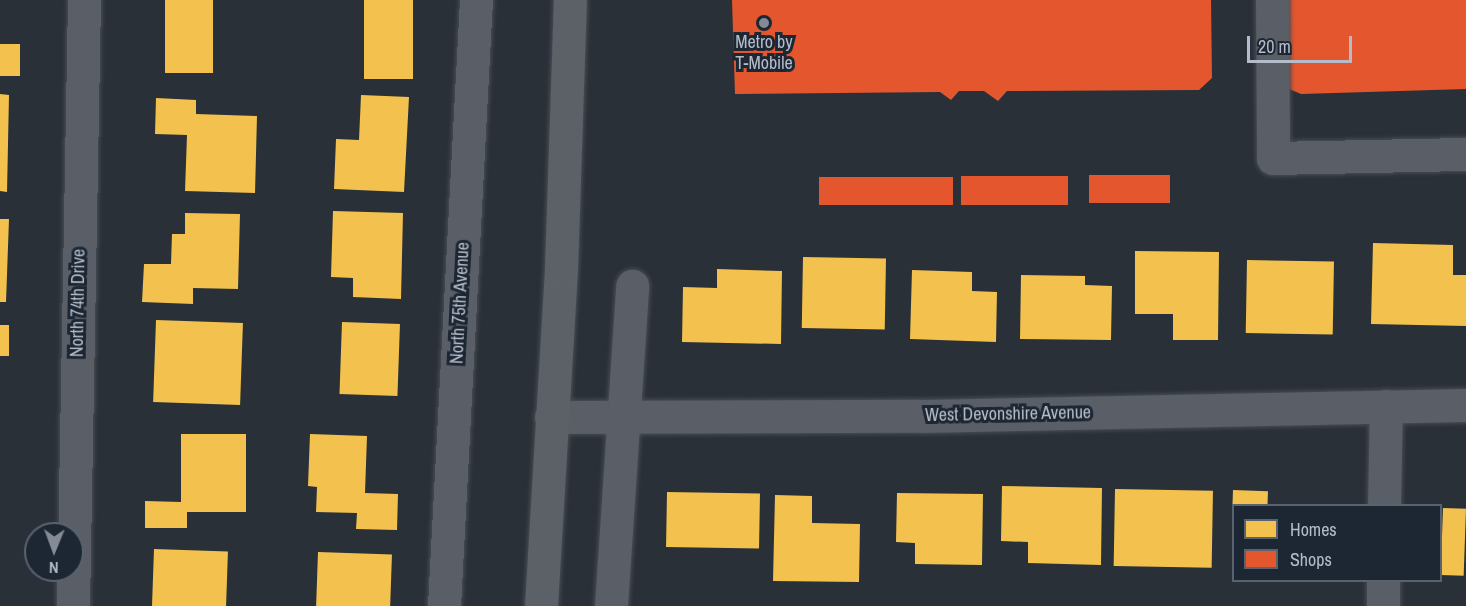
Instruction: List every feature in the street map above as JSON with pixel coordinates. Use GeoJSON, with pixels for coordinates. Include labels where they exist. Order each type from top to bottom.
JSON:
{"type":"FeatureCollection","features":[{"type":"Feature","properties":{"kind":"main road"},"geometry":{"type":"LineString","coordinates":[[541,606],[561,269],[570,0]]}},
{"type":"Feature","properties":{"kind":"street","name":"North 74th Drive"},"geometry":{"type":"LineString","coordinates":[[73,606],[84,0]]}},
{"type":"Feature","properties":{"kind":"street","name":"North 75th Avenue"},"geometry":{"type":"LineString","coordinates":[[444,606],[476,0]]}},
{"type":"Feature","properties":{"kind":"street"},"geometry":{"type":"LineString","coordinates":[[1272,0],[1273,159],[1466,154]]}},
{"type":"Feature","properties":{"kind":"street"},"geometry":{"type":"LineString","coordinates":[[612,606],[632,286]]}},
{"type":"Feature","properties":{"kind":"street","name":"West Devonshire Avenue"},"geometry":{"type":"LineString","coordinates":[[551,417],[921,416],[1466,405]]}},
{"type":"Feature","properties":{"kind":"street"},"geometry":{"type":"LineString","coordinates":[[1384,504],[1386,406]]}},
{"type":"Feature","properties":{"kind":"street"},"geometry":{"type":"LineString","coordinates":[[1383,582],[1383,606]]}},
{"type":"Feature","properties":{"kind":"building: Homes"},"geometry":{"type":"Polygon","coordinates":[[[165,0],[213,0],[213,73],[165,73],[165,0]]]}},
{"type":"Feature","properties":{"kind":"building: Homes"},"geometry":{"type":"Polygon","coordinates":[[[364,0],[413,0],[413,79],[364,79],[364,0]]]}},
{"type":"Feature","properties":{"kind":"building: Homes"},"geometry":{"type":"Polygon","coordinates":[[[0,44],[20,44],[20,76],[0,76],[0,44]]]}},
{"type":"Feature","properties":{"kind":"building: Homes"},"geometry":{"type":"Polygon","coordinates":[[[0,94],[9,95],[7,192],[0,191],[0,94]]]}},
{"type":"Feature","properties":{"kind":"building: Homes"},"geometry":{"type":"Polygon","coordinates":[[[361,95],[409,97],[404,192],[334,189],[336,139],[359,140],[361,95]]]}},
{"type":"Feature","properties":{"kind":"building: Homes"},"geometry":{"type":"Polygon","coordinates":[[[156,98],[196,100],[196,114],[257,116],[255,193],[185,191],[187,135],[155,134],[156,98]]]}},
{"type":"Feature","properties":{"kind":"building: Homes"},"geometry":{"type":"Polygon","coordinates":[[[333,211],[403,213],[401,299],[353,297],[353,278],[331,277],[333,211]]]}},
{"type":"Feature","properties":{"kind":"building: Homes"},"geometry":{"type":"Polygon","coordinates":[[[185,213],[240,214],[238,289],[193,288],[193,304],[142,302],[144,264],[171,264],[172,234],[185,234],[185,213]]]}},
{"type":"Feature","properties":{"kind":"building: Homes"},"geometry":{"type":"Polygon","coordinates":[[[0,219],[9,219],[6,302],[0,302],[0,219]]]}},
{"type":"Feature","properties":{"kind":"building: Homes"},"geometry":{"type":"Polygon","coordinates":[[[1373,243],[1453,245],[1453,275],[1466,275],[1466,326],[1371,324],[1373,243]]]}},
{"type":"Feature","properties":{"kind":"building: Homes"},"geometry":{"type":"Polygon","coordinates":[[[1135,251],[1219,252],[1218,340],[1173,340],[1173,314],[1135,314],[1135,251]]]}},
{"type":"Feature","properties":{"kind":"building: Homes"},"geometry":{"type":"Polygon","coordinates":[[[803,257],[886,258],[885,329],[802,328],[803,257]]]}},
{"type":"Feature","properties":{"kind":"building: Homes"},"geometry":{"type":"Polygon","coordinates":[[[1247,260],[1334,262],[1333,335],[1246,333],[1247,260]]]}},
{"type":"Feature","properties":{"kind":"building: Homes"},"geometry":{"type":"Polygon","coordinates":[[[717,269],[782,271],[781,344],[682,342],[683,287],[717,288],[717,269]]]}},
{"type":"Feature","properties":{"kind":"building: Homes"},"geometry":{"type":"Polygon","coordinates":[[[912,270],[972,272],[972,291],[997,292],[996,342],[910,339],[912,270]]]}},
{"type":"Feature","properties":{"kind":"building: Homes"},"geometry":{"type":"Polygon","coordinates":[[[1021,275],[1085,276],[1085,285],[1112,286],[1111,340],[1020,339],[1021,275]]]}},
{"type":"Feature","properties":{"kind":"building: Homes"},"geometry":{"type":"Polygon","coordinates":[[[156,320],[243,323],[240,405],[153,402],[156,320]]]}},
{"type":"Feature","properties":{"kind":"building: Homes"},"geometry":{"type":"Polygon","coordinates":[[[342,322],[400,324],[397,396],[339,394],[342,322]]]}},
{"type":"Feature","properties":{"kind":"building: Homes"},"geometry":{"type":"Polygon","coordinates":[[[0,325],[9,325],[9,356],[0,356],[0,325]]]}},
{"type":"Feature","properties":{"kind":"building: Homes"},"geometry":{"type":"Polygon","coordinates":[[[181,434],[246,434],[246,512],[187,512],[187,528],[145,528],[145,501],[181,502],[181,434]]]}},
{"type":"Feature","properties":{"kind":"building: Homes"},"geometry":{"type":"Polygon","coordinates":[[[310,434],[367,436],[365,493],[398,494],[397,530],[356,529],[357,513],[316,512],[317,487],[308,486],[310,434]]]}},
{"type":"Feature","properties":{"kind":"building: Homes"},"geometry":{"type":"Polygon","coordinates":[[[1002,486],[1102,488],[1101,565],[1028,563],[1028,542],[1001,541],[1002,486]]]}},
{"type":"Feature","properties":{"kind":"building: Homes"},"geometry":{"type":"Polygon","coordinates":[[[1115,489],[1213,491],[1212,568],[1114,566],[1115,489]]]}},
{"type":"Feature","properties":{"kind":"building: Homes"},"geometry":{"type":"Polygon","coordinates":[[[1233,490],[1268,491],[1268,504],[1233,504],[1233,490]]]}},
{"type":"Feature","properties":{"kind":"building: Homes"},"geometry":{"type":"Polygon","coordinates":[[[667,492],[760,494],[759,549],[666,547],[667,492]]]}},
{"type":"Feature","properties":{"kind":"building: Homes"},"geometry":{"type":"Polygon","coordinates":[[[897,493],[983,494],[982,565],[915,564],[915,543],[896,542],[897,493]]]}},
{"type":"Feature","properties":{"kind":"building: Homes"},"geometry":{"type":"Polygon","coordinates":[[[775,495],[812,496],[812,523],[860,524],[859,582],[773,581],[775,495]]]}},
{"type":"Feature","properties":{"kind":"building: Homes"},"geometry":{"type":"Polygon","coordinates":[[[1443,508],[1466,509],[1464,576],[1442,575],[1443,508]]]}},
{"type":"Feature","properties":{"kind":"building: Homes"},"geometry":{"type":"Polygon","coordinates":[[[154,549],[228,552],[226,606],[152,606],[154,549]]]}},
{"type":"Feature","properties":{"kind":"building: Homes"},"geometry":{"type":"Polygon","coordinates":[[[318,552],[392,555],[390,606],[316,606],[318,552]]]}},
{"type":"Feature","properties":{"kind":"building: Shops"},"geometry":{"type":"Polygon","coordinates":[[[732,0],[1211,0],[1212,78],[1199,90],[1007,91],[998,101],[984,91],[959,91],[951,100],[940,92],[735,94],[732,0]]]}},
{"type":"Feature","properties":{"kind":"building: Shops"},"geometry":{"type":"Polygon","coordinates":[[[1289,0],[1466,0],[1466,89],[1301,94],[1289,89],[1289,0]]]}},
{"type":"Feature","properties":{"kind":"building: Shops"},"geometry":{"type":"Polygon","coordinates":[[[1089,175],[1170,175],[1170,203],[1089,203],[1089,175]]]}},
{"type":"Feature","properties":{"kind":"building: Shops"},"geometry":{"type":"Polygon","coordinates":[[[961,176],[1068,176],[1068,205],[961,205],[961,176]]]}},
{"type":"Feature","properties":{"kind":"building: Shops"},"geometry":{"type":"Polygon","coordinates":[[[819,177],[953,177],[953,205],[819,205],[819,177]]]}},
{"type":"Feature","properties":{"kind":"place","name":"Metro by T-Mobile"},"geometry":{"type":"Point","coordinates":[764,23]}}]}
